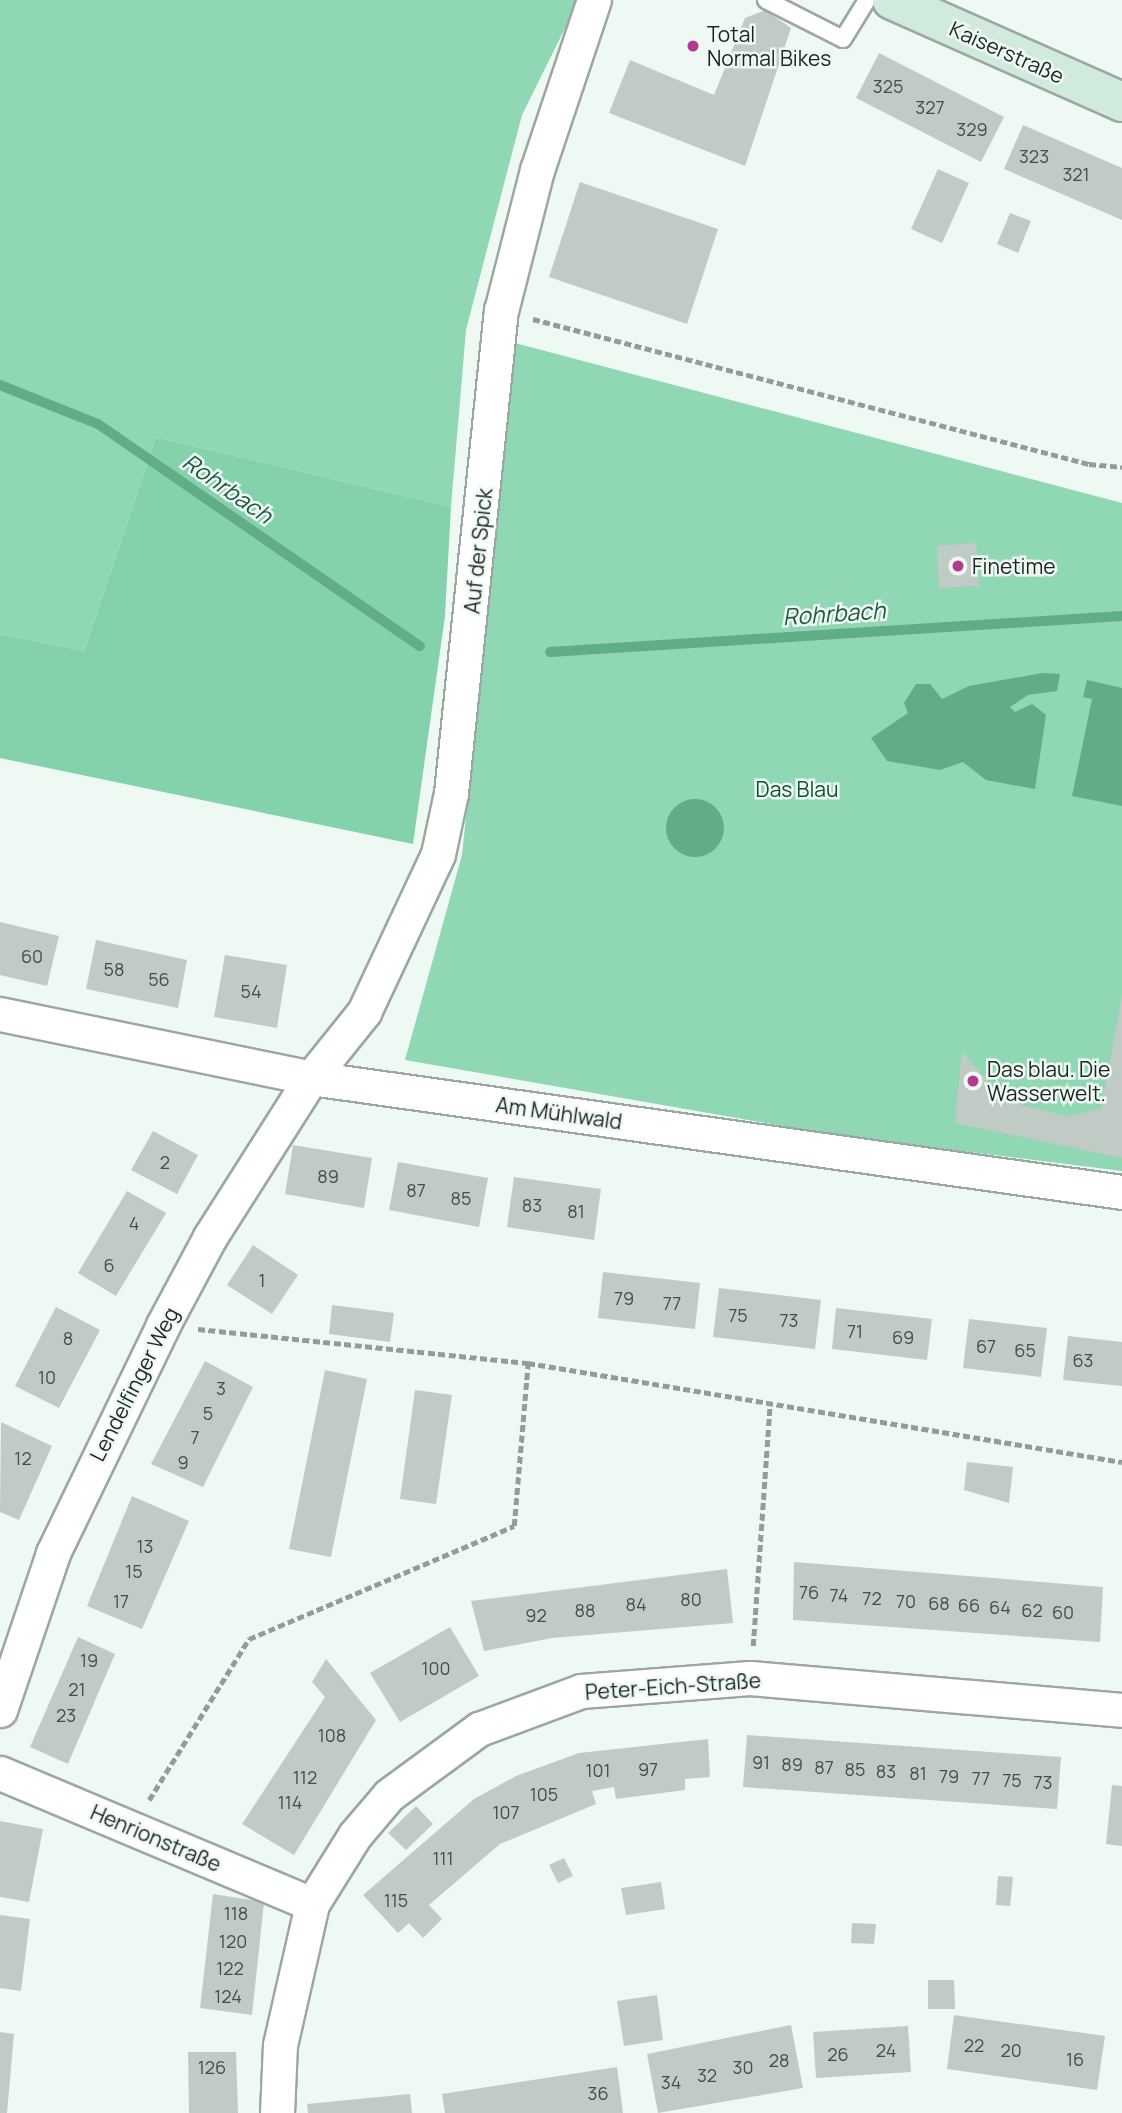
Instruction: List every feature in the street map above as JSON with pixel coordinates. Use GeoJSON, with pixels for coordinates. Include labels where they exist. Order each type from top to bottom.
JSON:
{"type":"FeatureCollection","features":[{"type":"Feature","properties":{"kind":"main road","name":"Kaiserstraße"},"geometry":{"type":"LineString","coordinates":[[892,0],[1122,102]]}},
{"type":"Feature","properties":{"kind":"street","name":"Auf der Spick"},"geometry":{"type":"LineString","coordinates":[[311,1078],[364,1012],[438,854],[454,766],[501,311],[537,170],[594,0]]}},
{"type":"Feature","properties":{"kind":"street","name":"Am Mühlwald"},"geometry":{"type":"LineString","coordinates":[[0,1014],[311,1078],[1122,1192]]}},
{"type":"Feature","properties":{"kind":"street","name":"Lendelfinger Weg"},"geometry":{"type":"LineString","coordinates":[[0,1710],[54,1553],[163,1325],[209,1237],[311,1078]]}},
{"type":"Feature","properties":{"kind":"street","name":"Peter-Eich-Straße"},"geometry":{"type":"LineString","coordinates":[[277,2113],[280,2045],[312,1904],[355,1835],[390,1795],[479,1729],[581,1691],[750,1678],[1122,1710]]}},
{"type":"Feature","properties":{"kind":"street","name":"Henrionstraße"},"geometry":{"type":"LineString","coordinates":[[0,1773],[312,1904]]}},
{"type":"Feature","properties":{"kind":"lane"},"geometry":{"type":"LineString","coordinates":[[766,0],[843,39],[867,0]]}},
{"type":"Feature","properties":{"kind":"path"},"geometry":{"type":"LineString","coordinates":[[501,311],[1089,464],[1122,467]]}},
{"type":"Feature","properties":{"kind":"path"},"geometry":{"type":"LineString","coordinates":[[163,1325],[528,1363],[1122,1462]]}},
{"type":"Feature","properties":{"kind":"path"},"geometry":{"type":"LineString","coordinates":[[132,1827],[249,1639],[514,1526],[528,1363]]}},
{"type":"Feature","properties":{"kind":"path"},"geometry":{"type":"LineString","coordinates":[[750,1678],[770,1403]]}},
{"type":"Feature","properties":{"kind":"green space"},"geometry":{"type":"Polygon","coordinates":[[[0,0],[579,0],[522,115],[466,330],[451,507],[156,437],[84,651],[0,634],[0,0]]]}},
{"type":"Feature","properties":{"kind":"green space","name":"Das Blau"},"geometry":{"type":"Polygon","coordinates":[[[515,343],[1122,503],[1122,1171],[840,1136],[405,1060],[462,855],[515,343]]]}},
{"type":"Feature","properties":{"kind":"shaded area"},"geometry":{"type":"Polygon","coordinates":[[[156,437],[451,507],[445,616],[413,844],[0,758],[0,634],[84,651],[156,437]]]}},
{"type":"Feature","properties":{"kind":"shaded area"},"geometry":{"type":"Polygon","coordinates":[[[1042,673],[1060,674],[1057,691],[1028,695],[1010,707],[1015,712],[1032,704],[1046,715],[1035,789],[986,780],[963,762],[940,770],[887,761],[871,738],[908,713],[904,703],[916,684],[930,684],[942,699],[969,686],[1042,673]]]}},
{"type":"Feature","properties":{"kind":"shaded area"},"geometry":{"type":"Polygon","coordinates":[[[1087,680],[1122,688],[1122,806],[1072,796],[1092,699],[1083,697],[1087,680]]]}},
{"type":"Feature","properties":{"kind":"shaded area"},"geometry":{"type":"Polygon","coordinates":[[[695,799],[706,801],[719,812],[724,828],[722,839],[711,852],[695,857],[684,855],[671,844],[666,828],[668,817],[679,804],[695,799]]]}},
{"type":"Feature","properties":{"kind":"building"},"geometry":{"type":"Polygon","coordinates":[[[765,10],[791,28],[745,166],[609,113],[630,60],[714,95],[745,18],[765,10]]]}},
{"type":"Feature","properties":{"kind":"building"},"geometry":{"type":"Polygon","coordinates":[[[879,53],[1004,117],[981,162],[856,98],[879,53]]]}},
{"type":"Feature","properties":{"kind":"building"},"geometry":{"type":"Polygon","coordinates":[[[1023,125],[1122,168],[1122,220],[1004,169],[1023,125]]]}},
{"type":"Feature","properties":{"kind":"building"},"geometry":{"type":"Polygon","coordinates":[[[938,169],[969,183],[942,243],[911,229],[938,169]]]}},
{"type":"Feature","properties":{"kind":"building"},"geometry":{"type":"Polygon","coordinates":[[[580,182],[718,229],[687,324],[549,277],[580,182]]]}},
{"type":"Feature","properties":{"kind":"building"},"geometry":{"type":"Polygon","coordinates":[[[1010,213],[1031,221],[1018,253],[997,244],[1010,213]]]}},
{"type":"Feature","properties":{"kind":"building","name":"Finetime"},"geometry":{"type":"Polygon","coordinates":[[[976,543],[979,586],[939,588],[937,546],[976,543]]]}},
{"type":"Feature","properties":{"kind":"building"},"geometry":{"type":"Polygon","coordinates":[[[0,922],[59,936],[47,986],[0,975],[0,922]]]}},
{"type":"Feature","properties":{"kind":"building"},"geometry":{"type":"Polygon","coordinates":[[[96,940],[187,960],[178,1008],[86,989],[96,940]]]}},
{"type":"Feature","properties":{"kind":"building"},"geometry":{"type":"Polygon","coordinates":[[[225,955],[287,965],[277,1028],[214,1017],[225,955]]]}},
{"type":"Feature","properties":{"kind":"building","name":"Das blau. Die Wasserwelt."},"geometry":{"type":"Polygon","coordinates":[[[1122,996],[1122,1158],[955,1123],[962,1052],[997,1091],[1020,1105],[1068,1116],[1101,1109],[1122,996]]]}},
{"type":"Feature","properties":{"kind":"building"},"geometry":{"type":"Polygon","coordinates":[[[153,1131],[198,1155],[177,1194],[131,1170],[153,1131]]]}},
{"type":"Feature","properties":{"kind":"building"},"geometry":{"type":"Polygon","coordinates":[[[293,1145],[372,1158],[364,1208],[285,1194],[293,1145]]]}},
{"type":"Feature","properties":{"kind":"building"},"geometry":{"type":"Polygon","coordinates":[[[398,1162],[488,1178],[479,1227],[389,1210],[398,1162]]]}},
{"type":"Feature","properties":{"kind":"building"},"geometry":{"type":"Polygon","coordinates":[[[514,1177],[601,1189],[594,1240],[507,1227],[514,1177]]]}},
{"type":"Feature","properties":{"kind":"building"},"geometry":{"type":"Polygon","coordinates":[[[127,1191],[166,1213],[116,1296],[78,1273],[127,1191]]]}},
{"type":"Feature","properties":{"kind":"building"},"geometry":{"type":"Polygon","coordinates":[[[253,1245],[298,1275],[272,1314],[227,1285],[253,1245]]]}},
{"type":"Feature","properties":{"kind":"building"},"geometry":{"type":"Polygon","coordinates":[[[603,1272],[700,1283],[695,1329],[598,1318],[603,1272]]]}},
{"type":"Feature","properties":{"kind":"building"},"geometry":{"type":"Polygon","coordinates":[[[719,1288],[821,1300],[815,1349],[713,1337],[719,1288]]]}},
{"type":"Feature","properties":{"kind":"building"},"geometry":{"type":"Polygon","coordinates":[[[332,1305],[394,1313],[390,1342],[329,1334],[332,1305]]]}},
{"type":"Feature","properties":{"kind":"building"},"geometry":{"type":"Polygon","coordinates":[[[56,1307],[100,1330],[59,1408],[15,1386],[56,1307]]]}},
{"type":"Feature","properties":{"kind":"building"},"geometry":{"type":"Polygon","coordinates":[[[836,1308],[932,1319],[927,1360],[832,1349],[836,1308]]]}},
{"type":"Feature","properties":{"kind":"building"},"geometry":{"type":"Polygon","coordinates":[[[969,1319],[1047,1328],[1041,1377],[963,1368],[969,1319]]]}},
{"type":"Feature","properties":{"kind":"building"},"geometry":{"type":"Polygon","coordinates":[[[1068,1336],[1122,1342],[1122,1386],[1063,1380],[1068,1336]]]}},
{"type":"Feature","properties":{"kind":"building"},"geometry":{"type":"Polygon","coordinates":[[[205,1361],[253,1387],[203,1487],[151,1464],[205,1361]]]}},
{"type":"Feature","properties":{"kind":"building"},"geometry":{"type":"Polygon","coordinates":[[[325,1370],[367,1379],[331,1557],[289,1549],[325,1370]]]}},
{"type":"Feature","properties":{"kind":"building"},"geometry":{"type":"Polygon","coordinates":[[[415,1390],[452,1395],[436,1504],[400,1499],[415,1390]]]}},
{"type":"Feature","properties":{"kind":"building"},"geometry":{"type":"Polygon","coordinates":[[[1,1422],[52,1446],[19,1520],[0,1512],[1,1422]]]}},
{"type":"Feature","properties":{"kind":"building"},"geometry":{"type":"Polygon","coordinates":[[[967,1462],[1013,1467],[1009,1503],[964,1490],[967,1462]]]}},
{"type":"Feature","properties":{"kind":"building"},"geometry":{"type":"Polygon","coordinates":[[[132,1496],[189,1521],[142,1629],[87,1606],[132,1496]]]}},
{"type":"Feature","properties":{"kind":"building"},"geometry":{"type":"Polygon","coordinates":[[[794,1562],[1103,1587],[1100,1642],[793,1620],[794,1562]]]}},
{"type":"Feature","properties":{"kind":"building"},"geometry":{"type":"Polygon","coordinates":[[[727,1569],[733,1623],[552,1638],[484,1651],[471,1601],[727,1569]]]}},
{"type":"Feature","properties":{"kind":"building"},"geometry":{"type":"Polygon","coordinates":[[[450,1627],[479,1676],[400,1722],[370,1673],[450,1627]]]}},
{"type":"Feature","properties":{"kind":"building"},"geometry":{"type":"Polygon","coordinates":[[[78,1637],[115,1654],[68,1764],[30,1747],[78,1637]]]}},
{"type":"Feature","properties":{"kind":"building"},"geometry":{"type":"Polygon","coordinates":[[[326,1659],[376,1720],[294,1855],[242,1824],[325,1697],[312,1682],[326,1659]]]}},
{"type":"Feature","properties":{"kind":"building"},"geometry":{"type":"Polygon","coordinates":[[[747,1735],[1061,1757],[1057,1809],[743,1787],[747,1735]]]}},
{"type":"Feature","properties":{"kind":"building"},"geometry":{"type":"Polygon","coordinates":[[[708,1739],[710,1777],[685,1779],[685,1790],[616,1799],[614,1787],[592,1791],[596,1804],[500,1844],[429,1905],[442,1919],[423,1938],[409,1923],[398,1933],[363,1895],[474,1799],[516,1776],[579,1753],[708,1739]]]}},
{"type":"Feature","properties":{"kind":"building"},"geometry":{"type":"Polygon","coordinates":[[[1112,1785],[1122,1786],[1122,1846],[1106,1844],[1112,1785]]]}},
{"type":"Feature","properties":{"kind":"building"},"geometry":{"type":"Polygon","coordinates":[[[416,1806],[433,1824],[406,1850],[388,1833],[416,1806]]]}},
{"type":"Feature","properties":{"kind":"building"},"geometry":{"type":"Polygon","coordinates":[[[0,1821],[43,1829],[29,1902],[0,1897],[0,1821]]]}},
{"type":"Feature","properties":{"kind":"building"},"geometry":{"type":"Polygon","coordinates":[[[564,1858],[573,1876],[558,1883],[549,1865],[564,1858]]]}},
{"type":"Feature","properties":{"kind":"building"},"geometry":{"type":"Polygon","coordinates":[[[998,1876],[1013,1877],[1010,1906],[996,1905],[998,1876]]]}},
{"type":"Feature","properties":{"kind":"building"},"geometry":{"type":"Polygon","coordinates":[[[661,1882],[665,1909],[626,1915],[621,1888],[661,1882]]]}},
{"type":"Feature","properties":{"kind":"building"},"geometry":{"type":"Polygon","coordinates":[[[213,1894],[264,1902],[252,2015],[200,2008],[213,1894]]]}},
{"type":"Feature","properties":{"kind":"building"},"geometry":{"type":"Polygon","coordinates":[[[0,1915],[30,1919],[21,1991],[0,1988],[0,1915]]]}},
{"type":"Feature","properties":{"kind":"building"},"geometry":{"type":"Polygon","coordinates":[[[852,1923],[876,1924],[874,1944],[851,1943],[852,1923]]]}},
{"type":"Feature","properties":{"kind":"building"},"geometry":{"type":"Polygon","coordinates":[[[928,1980],[954,1980],[955,2009],[928,2009],[928,1980]]]}},
{"type":"Feature","properties":{"kind":"building"},"geometry":{"type":"Polygon","coordinates":[[[657,1995],[663,2040],[624,2046],[617,2001],[657,1995]]]}},
{"type":"Feature","properties":{"kind":"building"},"geometry":{"type":"Polygon","coordinates":[[[954,2015],[1105,2036],[1097,2090],[947,2069],[954,2015]]]}},
{"type":"Feature","properties":{"kind":"building"},"geometry":{"type":"Polygon","coordinates":[[[791,2025],[803,2088],[658,2113],[647,2054],[791,2025]]]}},
{"type":"Feature","properties":{"kind":"building"},"geometry":{"type":"Polygon","coordinates":[[[908,2026],[911,2072],[816,2078],[813,2032],[908,2026]]]}},
{"type":"Feature","properties":{"kind":"building"},"geometry":{"type":"Polygon","coordinates":[[[0,2032],[14,2034],[7,2113],[0,2113],[0,2032]]]}},
{"type":"Feature","properties":{"kind":"building"},"geometry":{"type":"Polygon","coordinates":[[[188,2052],[236,2052],[238,2113],[189,2113],[188,2052]]]}},
{"type":"Feature","properties":{"kind":"building"},"geometry":{"type":"Polygon","coordinates":[[[617,2067],[623,2113],[445,2113],[442,2094],[617,2067]]]}},
{"type":"Feature","properties":{"kind":"building"},"geometry":{"type":"Polygon","coordinates":[[[410,2094],[412,2113],[308,2113],[307,2104],[410,2094]]]}},
{"type":"Feature","properties":{"kind":"waterway","name":"Rohrbach"},"geometry":{"type":"LineString","coordinates":[[0,385],[98,424],[420,646]]}},
{"type":"Feature","properties":{"kind":"waterway","name":"Rohrbach"},"geometry":{"type":"LineString","coordinates":[[550,652],[1122,616]]}},
{"type":"Feature","properties":{"kind":"place","name":"Total Normal Bikes"},"geometry":{"type":"Point","coordinates":[693,46]}},
{"type":"Feature","properties":{"kind":"place","name":"Finetime"},"geometry":{"type":"Point","coordinates":[958,566]}},
{"type":"Feature","properties":{"kind":"place","name":"Das blau. Die Wasserwelt."},"geometry":{"type":"Point","coordinates":[973,1081]}}]}
